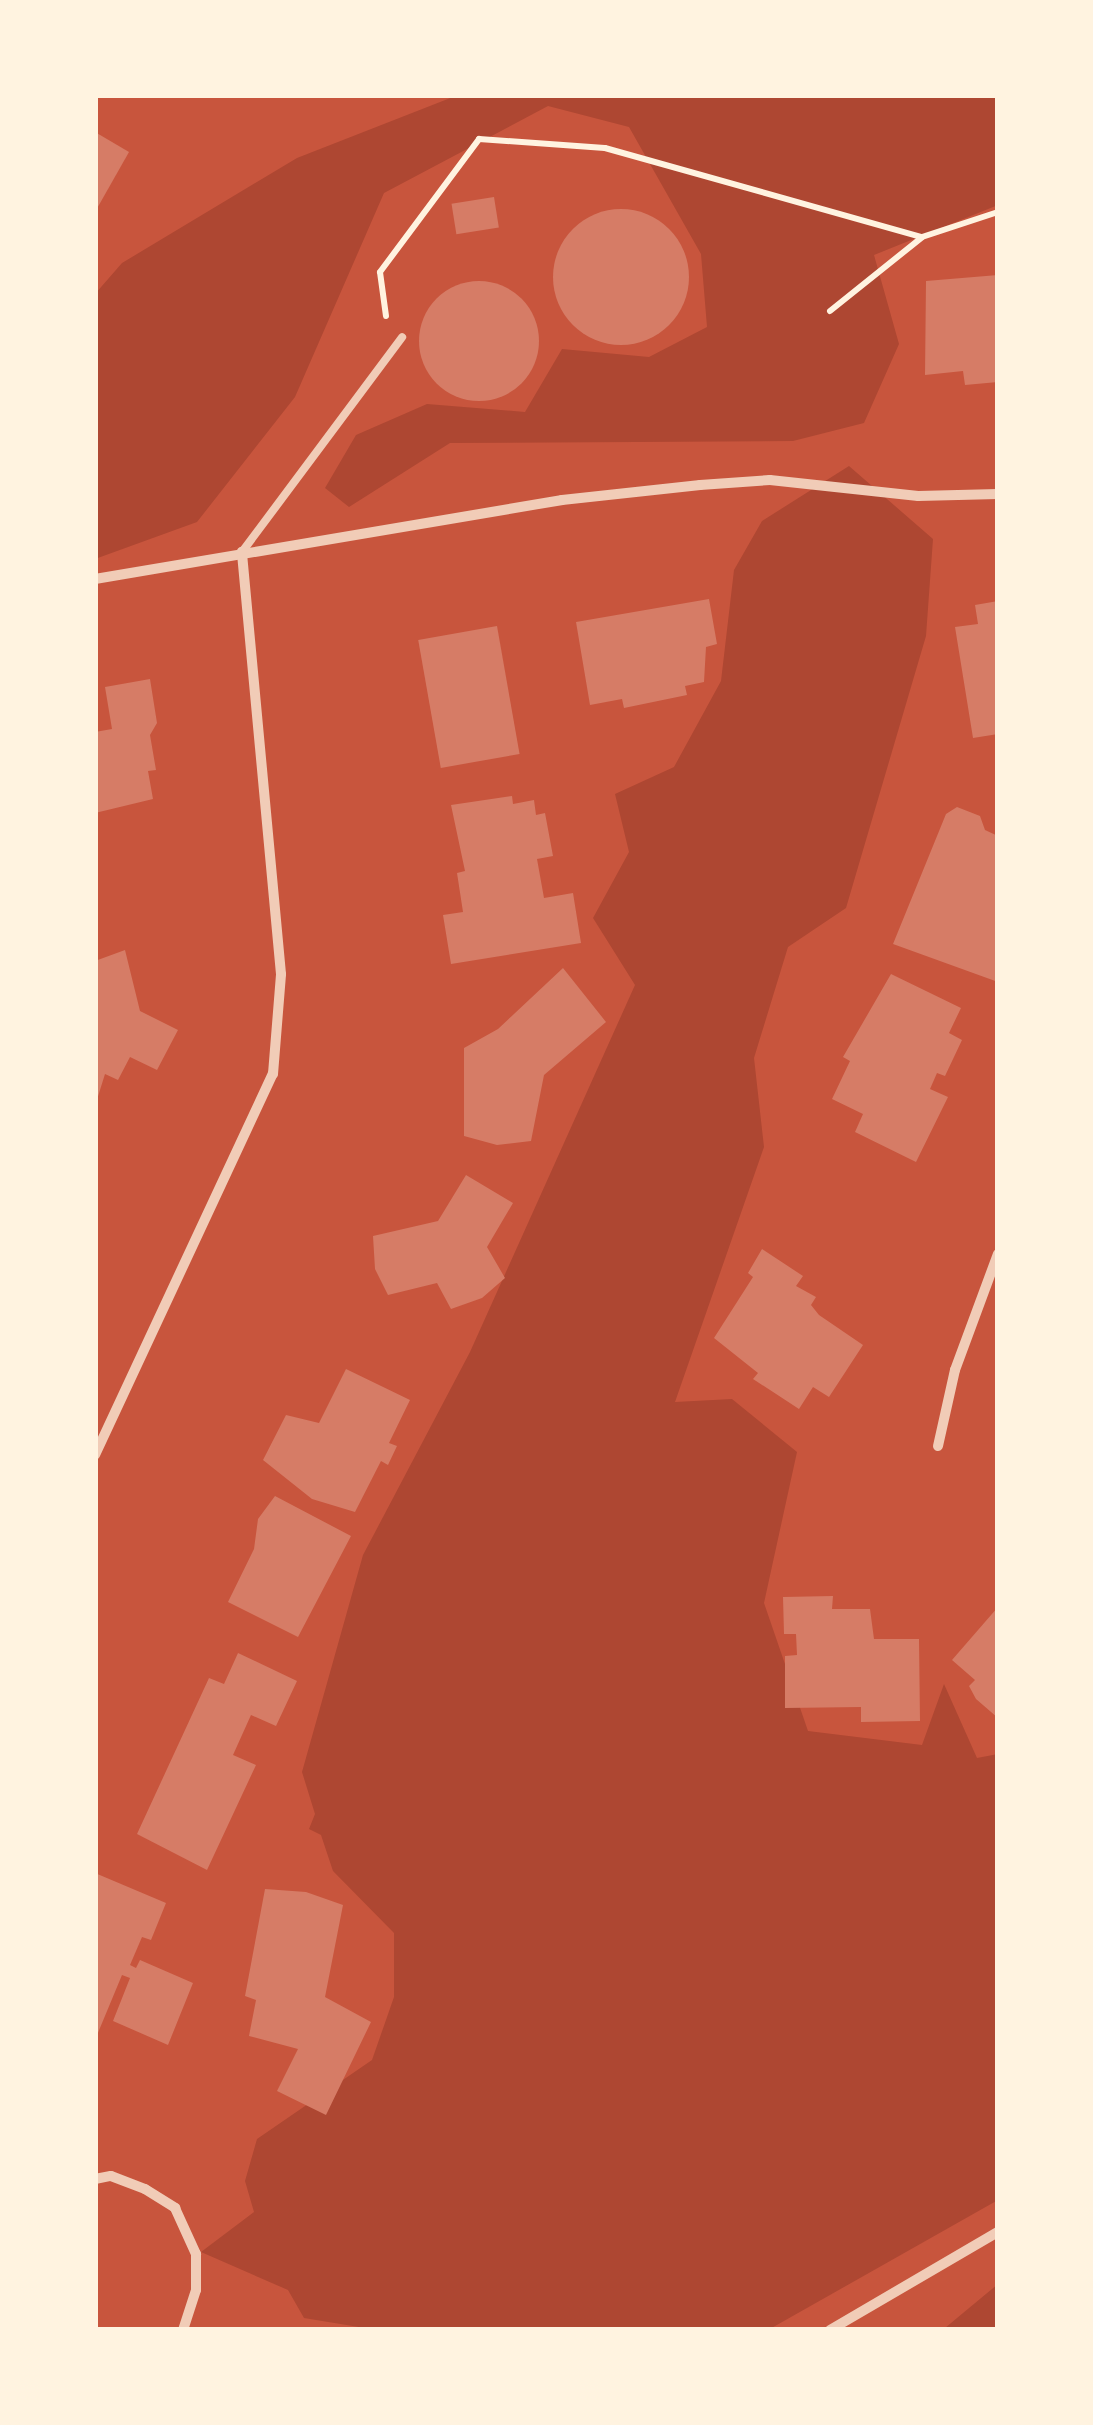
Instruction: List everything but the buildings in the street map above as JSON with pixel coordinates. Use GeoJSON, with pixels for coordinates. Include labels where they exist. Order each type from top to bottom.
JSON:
{"type":"FeatureCollection","features":[{"type":"Feature","properties":{"kind":"street"},"geometry":{"type":"LineString","coordinates":[[95,579],[562,500],[700,485],[770,480],[918,496],[998,494]]}},
{"type":"Feature","properties":{"kind":"street"},"geometry":{"type":"LineString","coordinates":[[95,1455],[273,1074],[281,974],[242,552]]}},
{"type":"Feature","properties":{"kind":"street"},"geometry":{"type":"LineString","coordinates":[[938,1446],[955,1370],[998,1254]]}},
{"type":"Feature","properties":{"kind":"street"},"geometry":{"type":"LineString","coordinates":[[95,2179],[111,2176],[145,2189],[175,2208],[196,2254],[196,2290],[183,2330]]}},
{"type":"Feature","properties":{"kind":"street"},"geometry":{"type":"LineString","coordinates":[[830,2330],[998,2232]]}},
{"type":"Feature","properties":{"kind":"lane"},"geometry":{"type":"LineString","coordinates":[[242,552],[402,337]]}},
{"type":"Feature","properties":{"kind":"path"},"geometry":{"type":"LineString","coordinates":[[390,352],[380,272],[479,139],[605,148],[922,237]]}},
{"type":"Feature","properties":{"kind":"path"},"geometry":{"type":"LineString","coordinates":[[830,311],[922,237],[998,212]]}},
{"type":"Feature","properties":{"kind":"shaded area"},"geometry":{"type":"Polygon","coordinates":[[[458,95],[998,95],[998,205],[874,255],[899,344],[864,423],[793,441],[450,443],[349,507],[325,488],[356,435],[427,404],[525,412],[562,349],[649,357],[707,327],[701,254],[629,127],[548,106],[384,193],[295,397],[197,522],[95,559],[95,294],[122,263],[297,158],[458,95]]]}},
{"type":"Feature","properties":{"kind":"shaded area"},"geometry":{"type":"Polygon","coordinates":[[[849,466],[933,539],[926,636],[846,908],[788,947],[754,1058],[764,1147],[675,1402],[732,1399],[797,1452],[764,1603],[808,1731],[922,1745],[944,1684],[977,1758],[998,1754],[998,2200],[768,2330],[377,2330],[304,2318],[288,2290],[201,2252],[254,2212],[245,2181],[257,2139],[372,2060],[394,1997],[394,1933],[333,1871],[321,1835],[309,1829],[315,1814],[302,1772],[363,1555],[470,1352],[635,985],[593,918],[629,852],[615,794],[674,767],[721,681],[734,570],[762,521],[849,466]]]}},
{"type":"Feature","properties":{"kind":"shaded area"},"geometry":{"type":"Polygon","coordinates":[[[998,2284],[998,2330],[940,2330],[945,2328],[998,2284]]]}}]}
